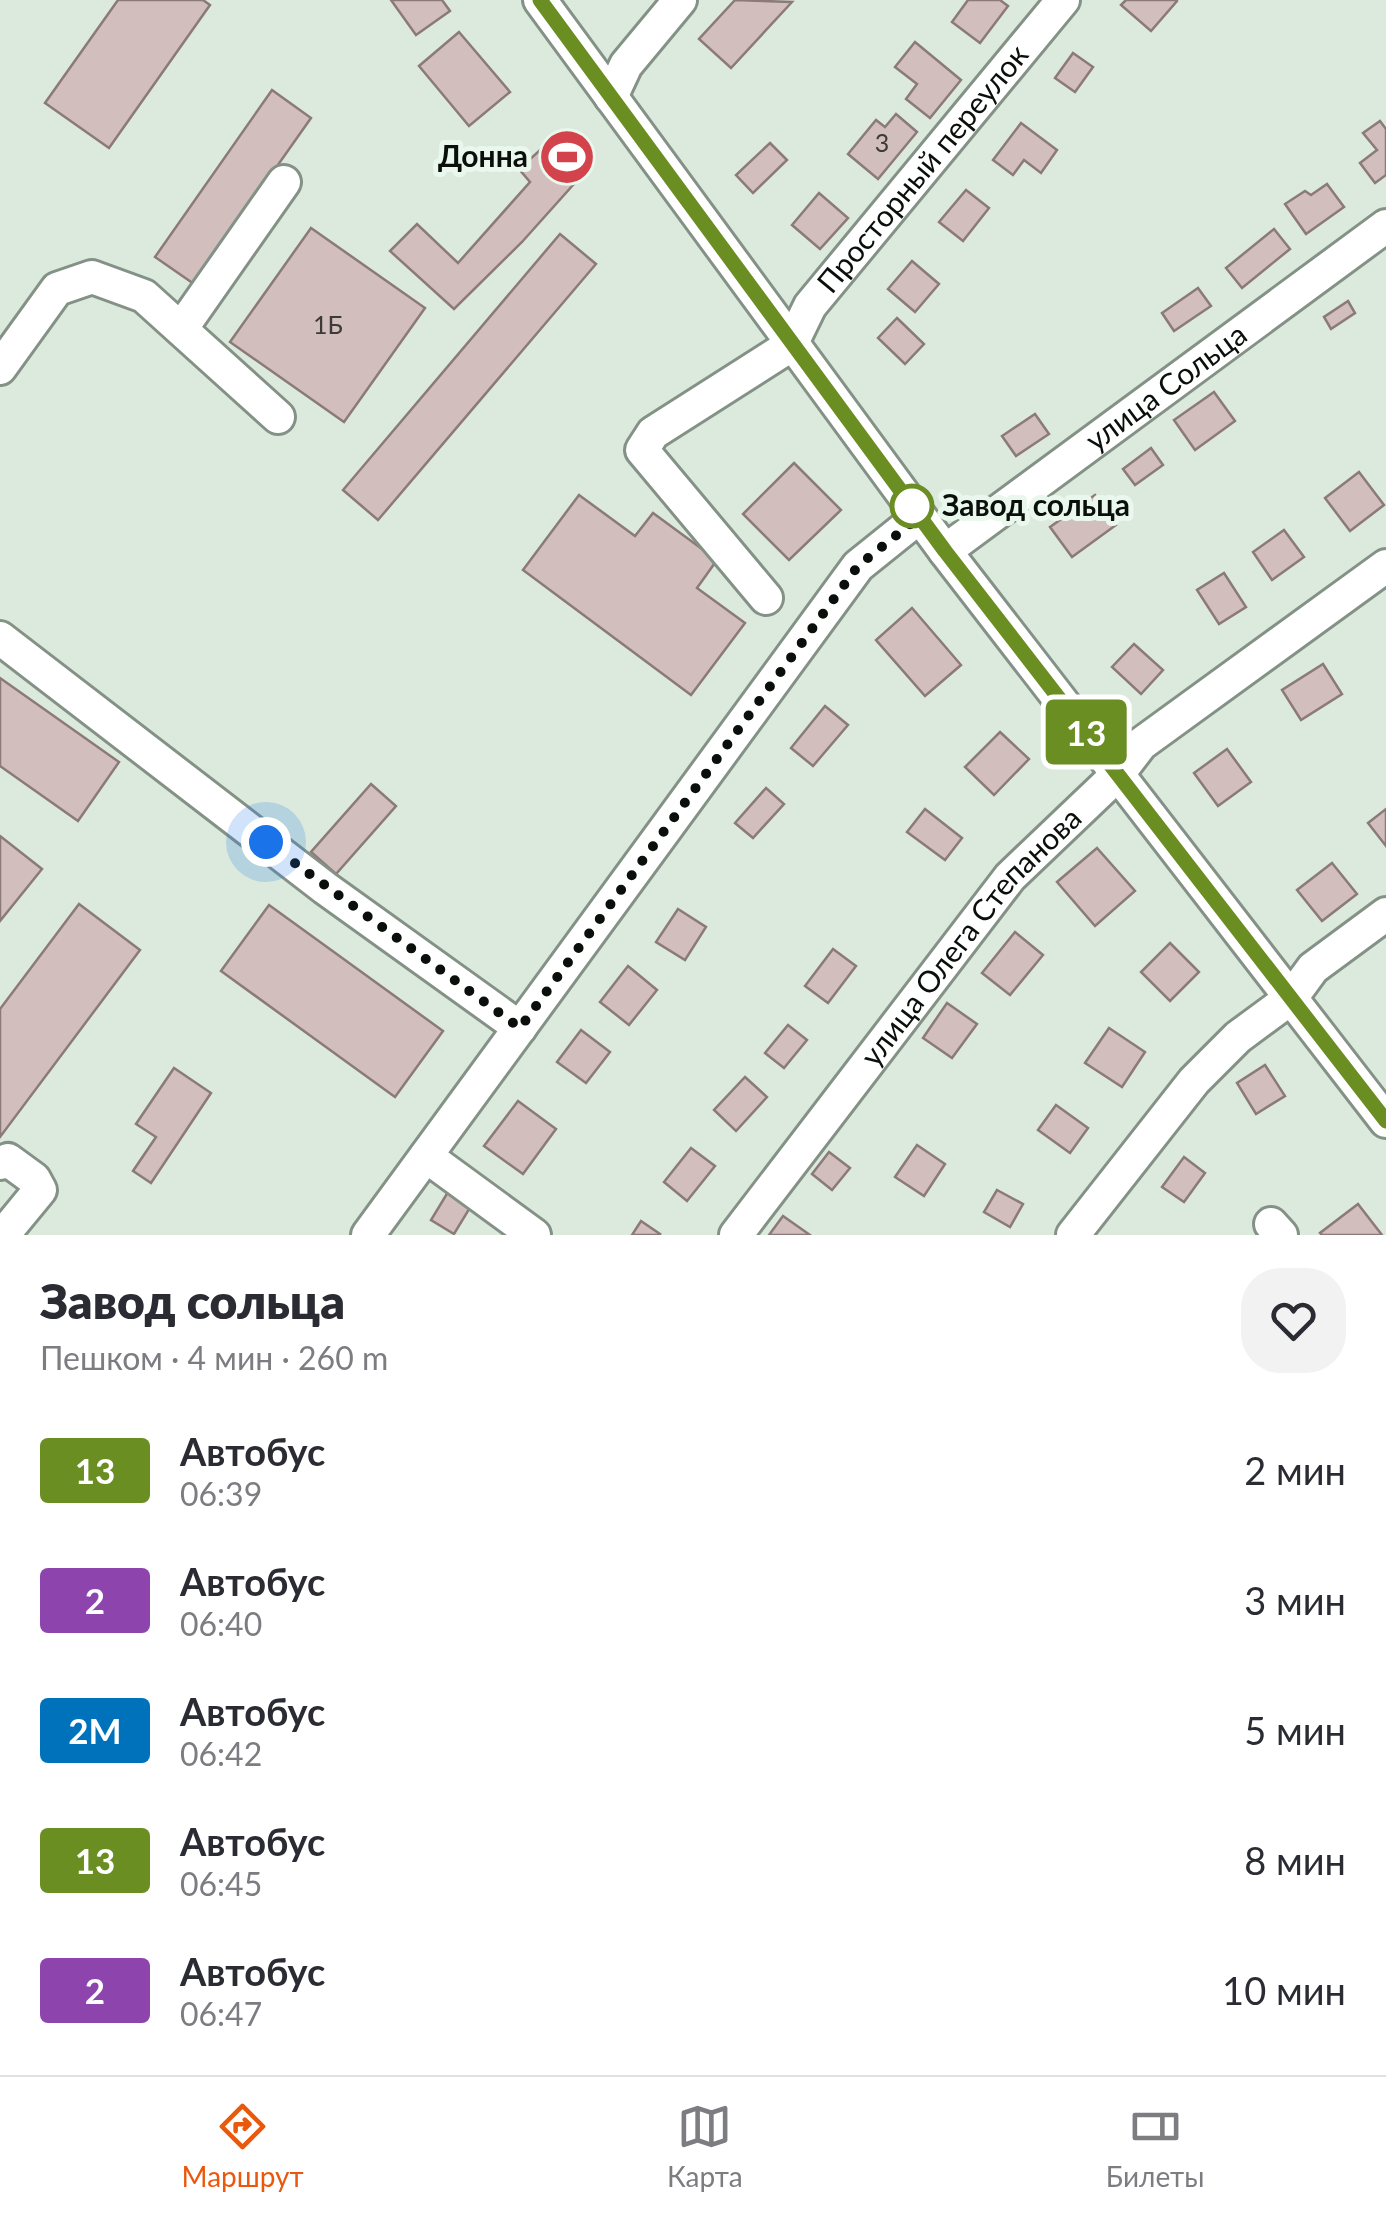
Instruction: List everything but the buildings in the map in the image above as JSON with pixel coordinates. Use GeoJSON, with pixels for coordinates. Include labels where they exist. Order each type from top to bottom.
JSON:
{"type":"FeatureCollection","features":[{"type":"Feature","properties":{"kind":"street"},"geometry":{"type":"LineString","coordinates":[[540,0],[919,517],[1386,1122]]}},
{"type":"Feature","properties":{"kind":"street"},"geometry":{"type":"LineString","coordinates":[[612,98],[626,65],[680,0]]}},
{"type":"Feature","properties":{"kind":"street","name":"Просторный переулок"},"geometry":{"type":"LineString","coordinates":[[791,345],[810,306],[1063,0]]}},
{"type":"Feature","properties":{"kind":"street"},"geometry":{"type":"LineString","coordinates":[[181,329],[284,182]]}},
{"type":"Feature","properties":{"kind":"street","name":"улица Сольца"},"geometry":{"type":"LineString","coordinates":[[945,551],[1386,226]]}},
{"type":"Feature","properties":{"kind":"street"},"geometry":{"type":"LineString","coordinates":[[0,368],[57,289],[92,277],[144,296],[278,416]]}},
{"type":"Feature","properties":{"kind":"street"},"geometry":{"type":"LineString","coordinates":[[766,598],[642,450],[654,434],[791,345]]}},
{"type":"Feature","properties":{"kind":"street"},"geometry":{"type":"LineString","coordinates":[[368,1235],[858,566],[919,517]]}},
{"type":"Feature","properties":{"kind":"street","name":"улица Олега Степанова"},"geometry":{"type":"LineString","coordinates":[[736,1235],[1010,877],[1118,774],[1142,744],[1386,566]]}},
{"type":"Feature","properties":{"kind":"street"},"geometry":{"type":"LineString","coordinates":[[0,638],[325,888],[520,1028]]}},
{"type":"Feature","properties":{"kind":"street"},"geometry":{"type":"LineString","coordinates":[[1072,1235],[1194,1081],[1238,1037],[1291,998],[1313,968],[1386,914]]}},
{"type":"Feature","properties":{"kind":"street"},"geometry":{"type":"LineString","coordinates":[[426,1156],[534,1235]]}},
{"type":"Feature","properties":{"kind":"street"},"geometry":{"type":"LineString","coordinates":[[0,1163],[8,1160],[34,1179],[40,1190],[3,1235]]}},
{"type":"Feature","properties":{"kind":"bus line","name":"13"},"geometry":{"type":"LineString","coordinates":[[540,0],[945,551],[1386,1121]]}},
{"type":"Feature","properties":{"kind":"place","name":"Донна"},"geometry":{"type":"Point","coordinates":[567,157]}},
{"type":"Feature","properties":{"kind":"place","name":"Завод сольца"},"geometry":{"type":"Point","coordinates":[912,506]}},
{"type":"Feature","properties":{"kind":"route"},"geometry":{"type":"LineString","coordinates":[[266,842],[520,1028],[858,566],[919,517],[912,506]]}}]}
